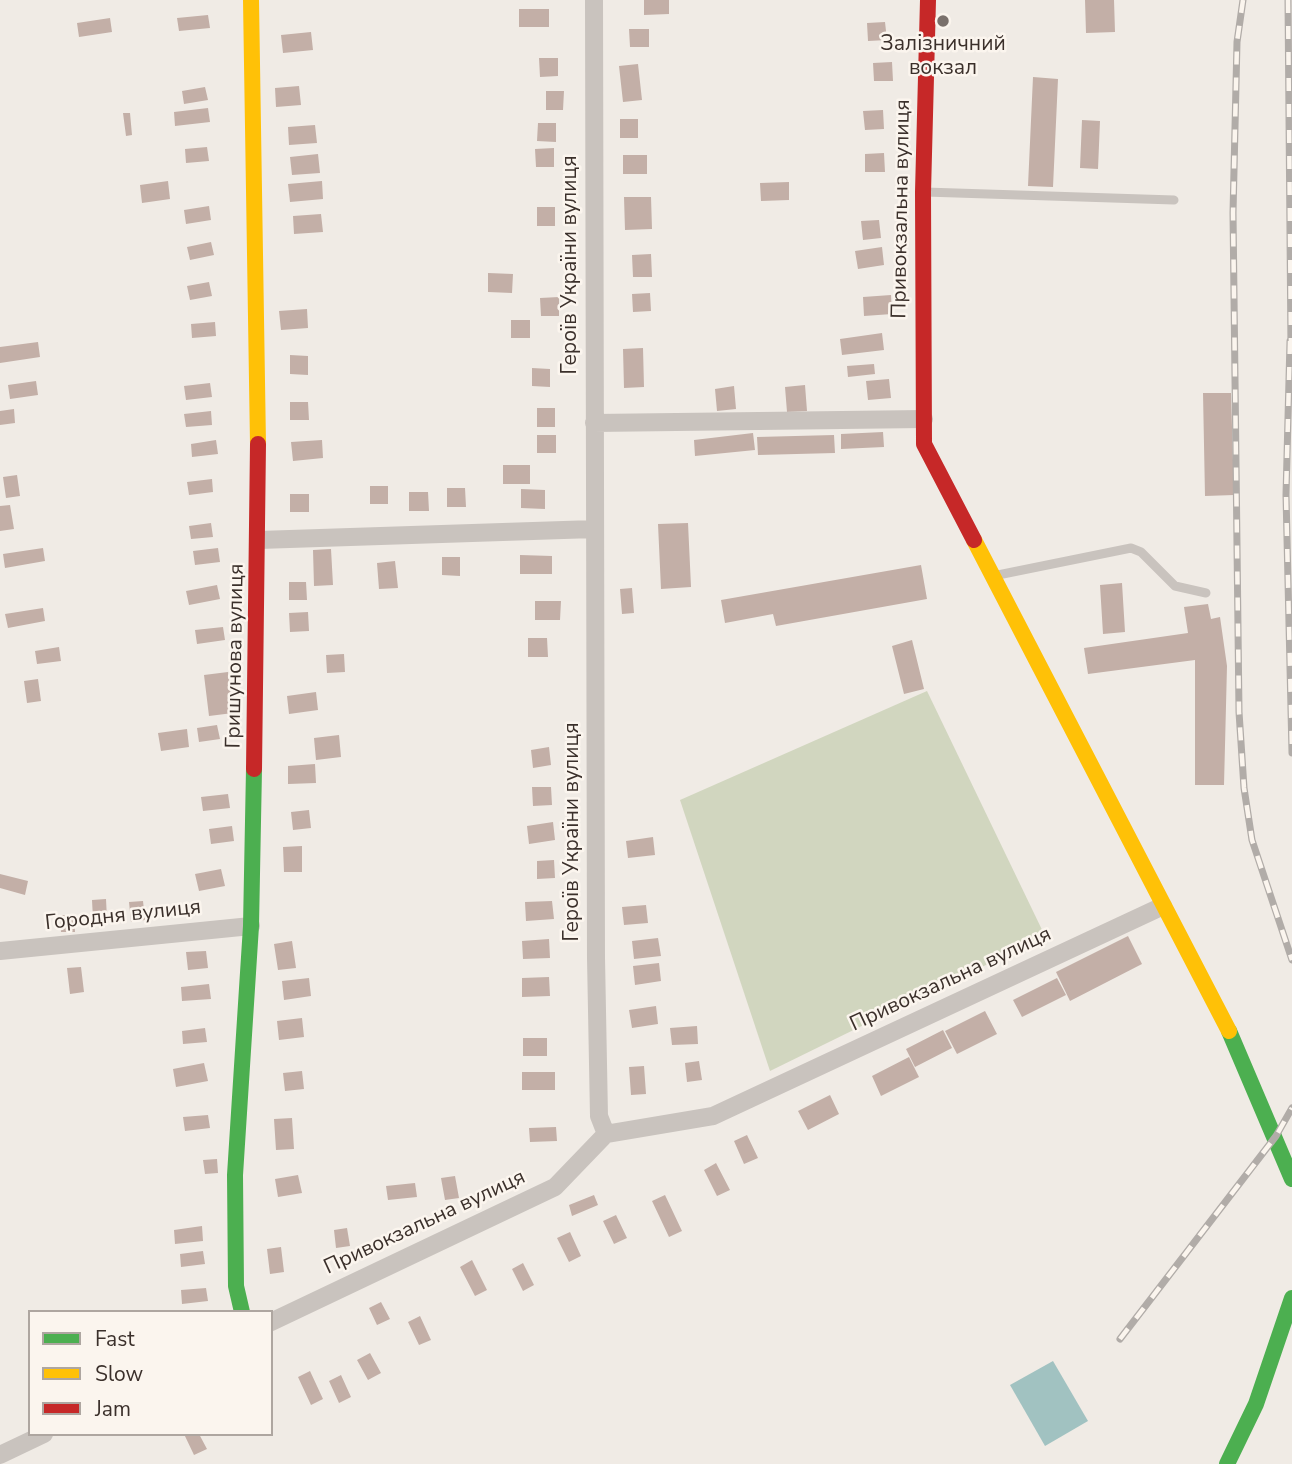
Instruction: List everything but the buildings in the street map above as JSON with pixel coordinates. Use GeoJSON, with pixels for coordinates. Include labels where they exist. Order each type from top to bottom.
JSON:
{"type":"FeatureCollection","features":[{"type":"Feature","properties":{"kind":"street","name":"Гришунова вулиця"},"geometry":{"type":"LineString","coordinates":[[242,1310],[236,1286],[236,1175],[251,926],[259,540],[251,0]]}},
{"type":"Feature","properties":{"kind":"street","name":"Героїв України вулиця"},"geometry":{"type":"LineString","coordinates":[[594,0],[594,529],[599,1116],[606,1133]]}},
{"type":"Feature","properties":{"kind":"street","name":"Привокзальна вулиця"},"geometry":{"type":"LineString","coordinates":[[273,1321],[555,1187],[606,1133],[713,1116],[1163,906],[924,444],[923,192],[928,0]]}},
{"type":"Feature","properties":{"kind":"street"},"geometry":{"type":"LineString","coordinates":[[594,423],[924,419]]}},
{"type":"Feature","properties":{"kind":"street"},"geometry":{"type":"LineString","coordinates":[[259,540],[594,529]]}},
{"type":"Feature","properties":{"kind":"street"},"geometry":{"type":"LineString","coordinates":[[1163,906],[1230,1034],[1292,1179]]}},
{"type":"Feature","properties":{"kind":"street","name":"Городня вулиця"},"geometry":{"type":"LineString","coordinates":[[0,951],[251,926]]}},
{"type":"Feature","properties":{"kind":"street"},"geometry":{"type":"LineString","coordinates":[[1227,1464],[1256,1404],[1292,1298]]}},
{"type":"Feature","properties":{"kind":"street"},"geometry":{"type":"LineString","coordinates":[[0,1455],[40,1436]]}},
{"type":"Feature","properties":{"kind":"lane"},"geometry":{"type":"LineString","coordinates":[[923,192],[1174,200]]}},
{"type":"Feature","properties":{"kind":"lane"},"geometry":{"type":"LineString","coordinates":[[992,577],[1131,548],[1141,552],[1175,586],[1206,593]]}},
{"type":"Feature","properties":{"kind":"green space"},"geometry":{"type":"Polygon","coordinates":[[[927,691],[1045,936],[770,1071],[680,800],[927,691]]]}},
{"type":"Feature","properties":{"kind":"water"},"geometry":{"type":"Polygon","coordinates":[[[1053,1361],[1088,1421],[1045,1446],[1010,1385],[1053,1361]]]}},
{"type":"Feature","properties":{"kind":"railway"},"geometry":{"type":"LineString","coordinates":[[1243,0],[1237,42],[1233,213],[1239,712],[1244,788],[1252,840],[1292,960]]}},
{"type":"Feature","properties":{"kind":"railway"},"geometry":{"type":"LineString","coordinates":[[1288,0],[1291,350]]}},
{"type":"Feature","properties":{"kind":"railway"},"geometry":{"type":"LineString","coordinates":[[1290,341],[1286,495],[1292,753]]}},
{"type":"Feature","properties":{"kind":"railway"},"geometry":{"type":"LineString","coordinates":[[1120,1339],[1276,1136],[1292,1108]]}},
{"type":"Feature","properties":{"kind":"traffic: fast"},"geometry":{"type":"LineString","coordinates":[[242,1310],[236,1286],[235,1175],[251,926],[254,769]]}},
{"type":"Feature","properties":{"kind":"traffic: fast"},"geometry":{"type":"LineString","coordinates":[[1229,1031],[1292,1179]]}},
{"type":"Feature","properties":{"kind":"traffic: fast"},"geometry":{"type":"LineString","coordinates":[[1227,1464],[1256,1404],[1292,1298]]}},
{"type":"Feature","properties":{"kind":"traffic: slow"},"geometry":{"type":"LineString","coordinates":[[251,0],[258,444]]}},
{"type":"Feature","properties":{"kind":"traffic: slow"},"geometry":{"type":"LineString","coordinates":[[974,540],[1229,1031]]}},
{"type":"Feature","properties":{"kind":"traffic: jam"},"geometry":{"type":"LineString","coordinates":[[928,0],[923,192],[924,444],[974,540]]}},
{"type":"Feature","properties":{"kind":"traffic: jam"},"geometry":{"type":"LineString","coordinates":[[254,769],[258,444]]}},
{"type":"Feature","properties":{"kind":"place","name":"Залізничний вокзал"},"geometry":{"type":"Point","coordinates":[943,21]}}]}
